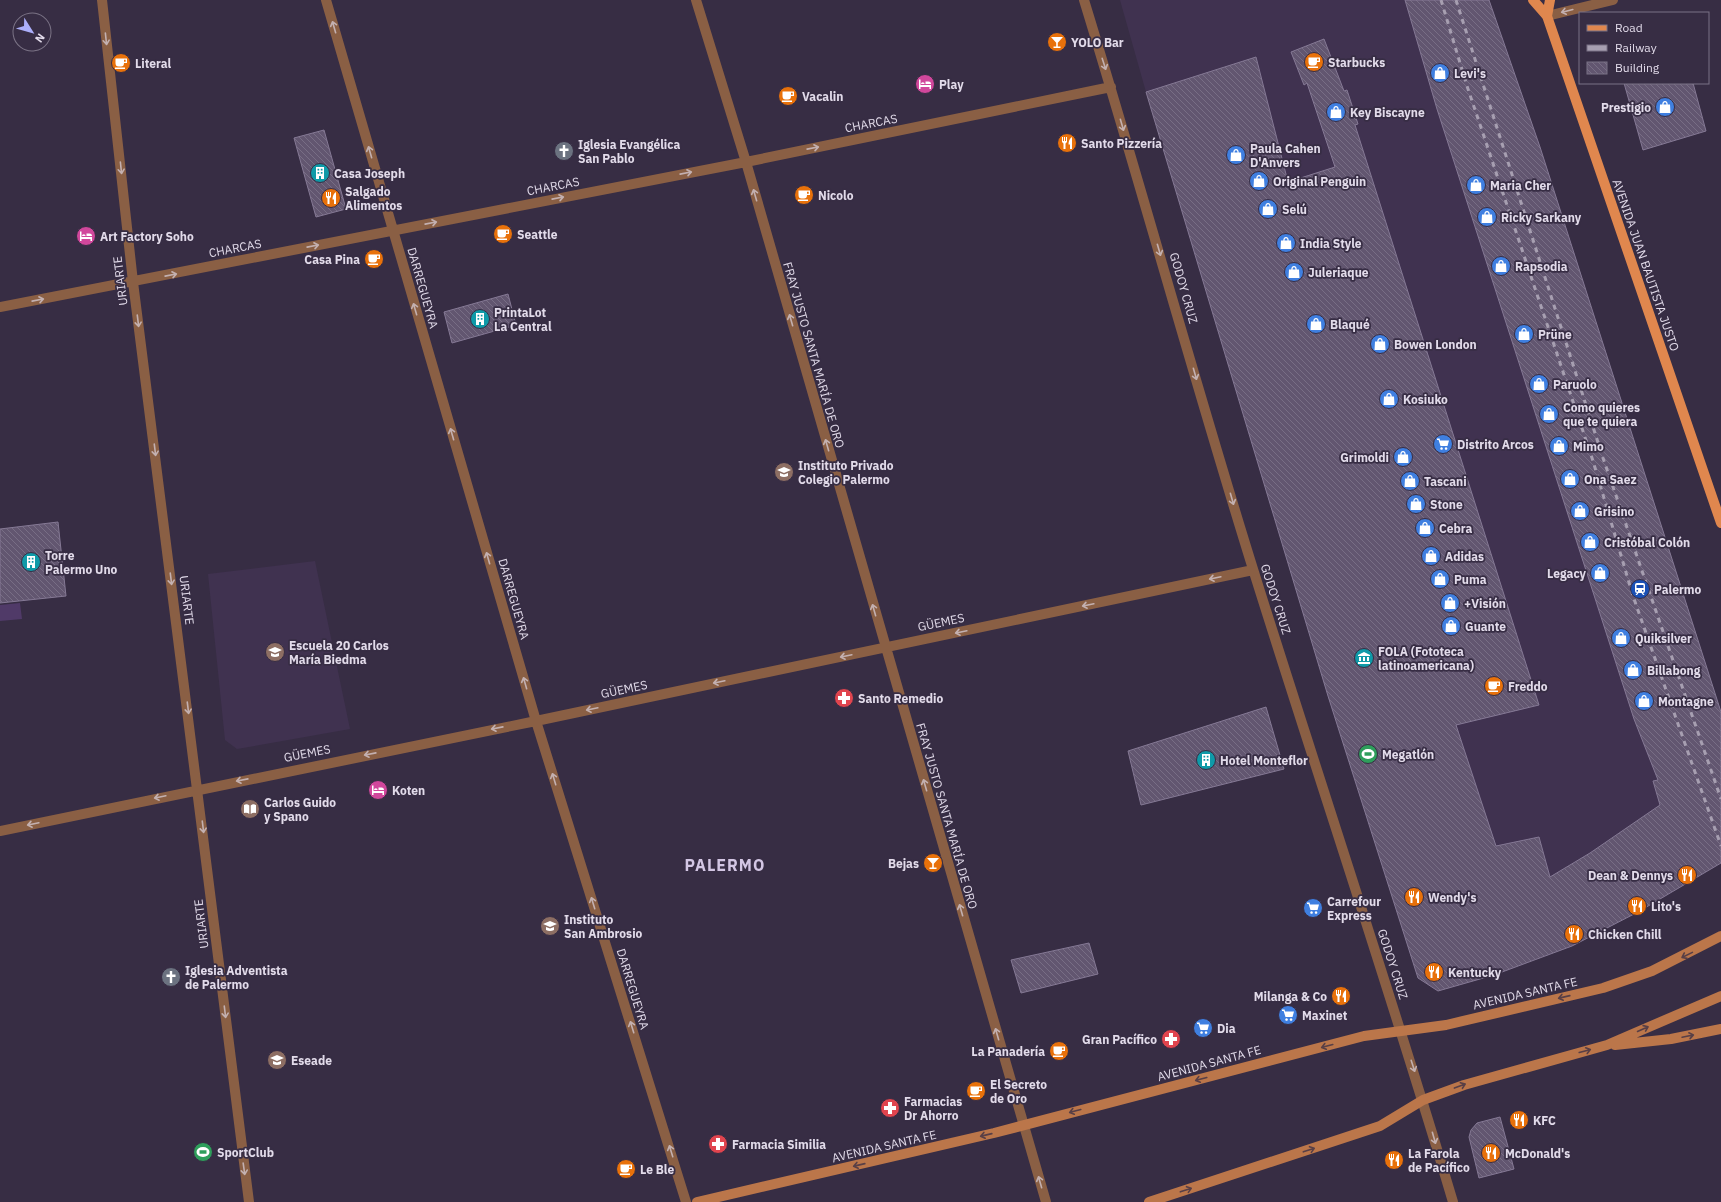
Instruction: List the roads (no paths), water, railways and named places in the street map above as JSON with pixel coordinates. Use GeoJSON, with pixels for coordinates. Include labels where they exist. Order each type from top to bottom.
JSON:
{"type":"FeatureCollection","features":[{"type":"Feature","properties":{"kind":"main road","name":"AVENIDA JUAN BAUTISTA JUSTO"},"geometry":{"type":"LineString","coordinates":[[1532,0],[1547,16],[1721,523]]}},
{"type":"Feature","properties":{"kind":"main road","name":"AVENIDA JUAN BAUTISTA JUSTO"},"geometry":{"type":"LineString","coordinates":[[1547,16],[1550,0]]}},
{"type":"Feature","properties":{"kind":"main road","name":"AVENIDA SANTA FE"},"geometry":{"type":"LineString","coordinates":[[697,1202],[1024,1126],[1357,1038],[1446,1025],[1603,988],[1652,971],[1721,936]]}},
{"type":"Feature","properties":{"kind":"main road"},"geometry":{"type":"LineString","coordinates":[[1149,1202],[1380,1126],[1424,1100],[1464,1085],[1607,1045],[1721,996]]}},
{"type":"Feature","properties":{"kind":"main road"},"geometry":{"type":"LineString","coordinates":[[1607,1045],[1671,1039],[1721,1029]]}},
{"type":"Feature","properties":{"kind":"street","name":"URIARTE"},"geometry":{"type":"LineString","coordinates":[[102,0],[133,282],[249,1202]]}},
{"type":"Feature","properties":{"kind":"street","name":"DARREGUEYRA"},"geometry":{"type":"LineString","coordinates":[[326,0],[536,721],[686,1202]]}},
{"type":"Feature","properties":{"kind":"street","name":"FRAY JUSTO SANTA MARÍA DE ORO"},"geometry":{"type":"LineString","coordinates":[[696,0],[746,162],[1046,1202]]}},
{"type":"Feature","properties":{"kind":"street","name":"GODOY CRUZ"},"geometry":{"type":"LineString","coordinates":[[1084,0],[1253,570],[1424,1100],[1453,1202]]}},
{"type":"Feature","properties":{"kind":"street"},"geometry":{"type":"LineString","coordinates":[[1547,16],[1613,0]]}},
{"type":"Feature","properties":{"kind":"street","name":"CHARCAS"},"geometry":{"type":"LineString","coordinates":[[0,307],[746,162],[1111,87]]}},
{"type":"Feature","properties":{"kind":"street","name":"GÜEMES"},"geometry":{"type":"LineString","coordinates":[[0,831],[198,789],[536,721],[1253,570]]}},
{"type":"Feature","properties":{"kind":"railway"},"geometry":{"type":"LineString","coordinates":[[1441,0],[1467,86],[1593,461],[1633,596],[1721,846]]}},
{"type":"Feature","properties":{"kind":"railway"},"geometry":{"type":"LineString","coordinates":[[1456,0],[1603,458],[1721,799]]}},
{"type":"Feature","properties":{"kind":"place","name":"YOLO Bar"},"geometry":{"type":"Point","coordinates":[1057,42]}},
{"type":"Feature","properties":{"kind":"place","name":"Starbucks"},"geometry":{"type":"Point","coordinates":[1314,62]}},
{"type":"Feature","properties":{"kind":"place","name":"Literal"},"geometry":{"type":"Point","coordinates":[121,63]}},
{"type":"Feature","properties":{"kind":"place","name":"Levi's"},"geometry":{"type":"Point","coordinates":[1440,73]}},
{"type":"Feature","properties":{"kind":"place","name":"Play"},"geometry":{"type":"Point","coordinates":[925,84]}},
{"type":"Feature","properties":{"kind":"place","name":"Vacalin"},"geometry":{"type":"Point","coordinates":[788,96]}},
{"type":"Feature","properties":{"kind":"place","name":"Prestigio"},"geometry":{"type":"Point","coordinates":[1665,107]}},
{"type":"Feature","properties":{"kind":"place","name":"Key Biscayne"},"geometry":{"type":"Point","coordinates":[1336,112]}},
{"type":"Feature","properties":{"kind":"place","name":"Santo Pizzería"},"geometry":{"type":"Point","coordinates":[1067,143]}},
{"type":"Feature","properties":{"kind":"place","name":"Iglesia Evangélica San Pablo"},"geometry":{"type":"Point","coordinates":[564,151]}},
{"type":"Feature","properties":{"kind":"place","name":"Paula Cahen D'Anvers"},"geometry":{"type":"Point","coordinates":[1236,155]}},
{"type":"Feature","properties":{"kind":"place","name":"Casa Joseph"},"geometry":{"type":"Point","coordinates":[320,173]}},
{"type":"Feature","properties":{"kind":"place","name":"Original Penguin"},"geometry":{"type":"Point","coordinates":[1259,181]}},
{"type":"Feature","properties":{"kind":"place","name":"Maria Cher"},"geometry":{"type":"Point","coordinates":[1476,185]}},
{"type":"Feature","properties":{"kind":"place","name":"Nicolo"},"geometry":{"type":"Point","coordinates":[804,195]}},
{"type":"Feature","properties":{"kind":"place","name":"Salgado Alimentos"},"geometry":{"type":"Point","coordinates":[331,198]}},
{"type":"Feature","properties":{"kind":"place","name":"Selú"},"geometry":{"type":"Point","coordinates":[1268,209]}},
{"type":"Feature","properties":{"kind":"place","name":"Ricky Sarkany"},"geometry":{"type":"Point","coordinates":[1487,217]}},
{"type":"Feature","properties":{"kind":"place","name":"Seattle"},"geometry":{"type":"Point","coordinates":[503,234]}},
{"type":"Feature","properties":{"kind":"place","name":"Art Factory Soho"},"geometry":{"type":"Point","coordinates":[86,236]}},
{"type":"Feature","properties":{"kind":"place","name":"India Style"},"geometry":{"type":"Point","coordinates":[1286,243]}},
{"type":"Feature","properties":{"kind":"place","name":"Casa Pina"},"geometry":{"type":"Point","coordinates":[374,259]}},
{"type":"Feature","properties":{"kind":"place","name":"Rapsodia"},"geometry":{"type":"Point","coordinates":[1501,266]}},
{"type":"Feature","properties":{"kind":"place","name":"Juleriaque"},"geometry":{"type":"Point","coordinates":[1294,272]}},
{"type":"Feature","properties":{"kind":"place","name":"PrintaLot La Central"},"geometry":{"type":"Point","coordinates":[480,319]}},
{"type":"Feature","properties":{"kind":"place","name":"Blaqué"},"geometry":{"type":"Point","coordinates":[1316,324]}},
{"type":"Feature","properties":{"kind":"place","name":"Prüne"},"geometry":{"type":"Point","coordinates":[1524,334]}},
{"type":"Feature","properties":{"kind":"place","name":"Bowen London"},"geometry":{"type":"Point","coordinates":[1380,344]}},
{"type":"Feature","properties":{"kind":"place","name":"Paruolo"},"geometry":{"type":"Point","coordinates":[1539,384]}},
{"type":"Feature","properties":{"kind":"place","name":"Kosiuko"},"geometry":{"type":"Point","coordinates":[1389,399]}},
{"type":"Feature","properties":{"kind":"place","name":"Como quieres que te quiera"},"geometry":{"type":"Point","coordinates":[1549,414]}},
{"type":"Feature","properties":{"kind":"place","name":"Distrito Arcos"},"geometry":{"type":"Point","coordinates":[1443,444]}},
{"type":"Feature","properties":{"kind":"place","name":"Mimo"},"geometry":{"type":"Point","coordinates":[1559,446]}},
{"type":"Feature","properties":{"kind":"place","name":"Grimoldi"},"geometry":{"type":"Point","coordinates":[1403,457]}},
{"type":"Feature","properties":{"kind":"place","name":"Instituto Privado Colegio Palermo"},"geometry":{"type":"Point","coordinates":[784,472]}},
{"type":"Feature","properties":{"kind":"place","name":"Ona Saez"},"geometry":{"type":"Point","coordinates":[1570,479]}},
{"type":"Feature","properties":{"kind":"place","name":"Tascani"},"geometry":{"type":"Point","coordinates":[1410,481]}},
{"type":"Feature","properties":{"kind":"place","name":"Stone"},"geometry":{"type":"Point","coordinates":[1416,504]}},
{"type":"Feature","properties":{"kind":"place","name":"Grisino"},"geometry":{"type":"Point","coordinates":[1580,511]}},
{"type":"Feature","properties":{"kind":"place","name":"Cebra"},"geometry":{"type":"Point","coordinates":[1425,528]}},
{"type":"Feature","properties":{"kind":"place","name":"Cristóbal Colón"},"geometry":{"type":"Point","coordinates":[1590,542]}},
{"type":"Feature","properties":{"kind":"place","name":"Adidas"},"geometry":{"type":"Point","coordinates":[1431,556]}},
{"type":"Feature","properties":{"kind":"place","name":"Torre Palermo Uno"},"geometry":{"type":"Point","coordinates":[31,562]}},
{"type":"Feature","properties":{"kind":"place","name":"Legacy"},"geometry":{"type":"Point","coordinates":[1600,573]}},
{"type":"Feature","properties":{"kind":"place","name":"Puma"},"geometry":{"type":"Point","coordinates":[1440,579]}},
{"type":"Feature","properties":{"kind":"place","name":"Palermo"},"geometry":{"type":"Point","coordinates":[1640,589]}},
{"type":"Feature","properties":{"kind":"place","name":"+Visión"},"geometry":{"type":"Point","coordinates":[1450,603]}},
{"type":"Feature","properties":{"kind":"place","name":"Guante"},"geometry":{"type":"Point","coordinates":[1451,626]}},
{"type":"Feature","properties":{"kind":"place","name":"Quiksilver"},"geometry":{"type":"Point","coordinates":[1621,638]}},
{"type":"Feature","properties":{"kind":"place","name":"Escuela 20 Carlos María Biedma"},"geometry":{"type":"Point","coordinates":[275,652]}},
{"type":"Feature","properties":{"kind":"place","name":"FOLA (Fototeca latinoamericana)"},"geometry":{"type":"Point","coordinates":[1364,658]}},
{"type":"Feature","properties":{"kind":"place","name":"Billabong"},"geometry":{"type":"Point","coordinates":[1633,670]}},
{"type":"Feature","properties":{"kind":"place","name":"Freddo"},"geometry":{"type":"Point","coordinates":[1494,686]}},
{"type":"Feature","properties":{"kind":"place","name":"Santo Remedio"},"geometry":{"type":"Point","coordinates":[844,698]}},
{"type":"Feature","properties":{"kind":"place","name":"Montagne"},"geometry":{"type":"Point","coordinates":[1644,701]}},
{"type":"Feature","properties":{"kind":"place","name":"Megatlón"},"geometry":{"type":"Point","coordinates":[1368,754]}},
{"type":"Feature","properties":{"kind":"place","name":"Hotel Monteflor"},"geometry":{"type":"Point","coordinates":[1206,760]}},
{"type":"Feature","properties":{"kind":"place","name":"Koten"},"geometry":{"type":"Point","coordinates":[378,790]}},
{"type":"Feature","properties":{"kind":"place","name":"Carlos Guido y Spano"},"geometry":{"type":"Point","coordinates":[250,809]}},
{"type":"Feature","properties":{"kind":"place","name":"Bejas"},"geometry":{"type":"Point","coordinates":[933,863]}},
{"type":"Feature","properties":{"kind":"place","name":"Dean & Dennys"},"geometry":{"type":"Point","coordinates":[1687,875]}},
{"type":"Feature","properties":{"kind":"place","name":"Wendy's"},"geometry":{"type":"Point","coordinates":[1414,897]}},
{"type":"Feature","properties":{"kind":"place","name":"Lito's"},"geometry":{"type":"Point","coordinates":[1637,906]}},
{"type":"Feature","properties":{"kind":"place","name":"Carrefour Express"},"geometry":{"type":"Point","coordinates":[1313,908]}},
{"type":"Feature","properties":{"kind":"place","name":"Instituto San Ambrosio"},"geometry":{"type":"Point","coordinates":[550,926]}},
{"type":"Feature","properties":{"kind":"place","name":"Chicken Chill"},"geometry":{"type":"Point","coordinates":[1574,934]}},
{"type":"Feature","properties":{"kind":"place","name":"Kentucky"},"geometry":{"type":"Point","coordinates":[1434,972]}},
{"type":"Feature","properties":{"kind":"place","name":"Iglesia Adventista de Palermo"},"geometry":{"type":"Point","coordinates":[171,977]}},
{"type":"Feature","properties":{"kind":"place","name":"Milanga & Co"},"geometry":{"type":"Point","coordinates":[1341,996]}},
{"type":"Feature","properties":{"kind":"place","name":"Maxinet"},"geometry":{"type":"Point","coordinates":[1288,1015]}},
{"type":"Feature","properties":{"kind":"place","name":"Dia"},"geometry":{"type":"Point","coordinates":[1203,1028]}},
{"type":"Feature","properties":{"kind":"place","name":"Gran Pacífico"},"geometry":{"type":"Point","coordinates":[1171,1039]}},
{"type":"Feature","properties":{"kind":"place","name":"La Panadería"},"geometry":{"type":"Point","coordinates":[1059,1051]}},
{"type":"Feature","properties":{"kind":"place","name":"Eseade"},"geometry":{"type":"Point","coordinates":[277,1060]}},
{"type":"Feature","properties":{"kind":"place","name":"El Secreto de Oro"},"geometry":{"type":"Point","coordinates":[976,1091]}},
{"type":"Feature","properties":{"kind":"place","name":"Farmacias Dr Ahorro"},"geometry":{"type":"Point","coordinates":[890,1108]}},
{"type":"Feature","properties":{"kind":"place","name":"KFC"},"geometry":{"type":"Point","coordinates":[1519,1120]}},
{"type":"Feature","properties":{"kind":"place","name":"Farmacia Similia"},"geometry":{"type":"Point","coordinates":[718,1144]}},
{"type":"Feature","properties":{"kind":"place","name":"SportClub"},"geometry":{"type":"Point","coordinates":[203,1152]}},
{"type":"Feature","properties":{"kind":"place","name":"McDonald's"},"geometry":{"type":"Point","coordinates":[1491,1153]}},
{"type":"Feature","properties":{"kind":"place","name":"La Farola de Pacífico"},"geometry":{"type":"Point","coordinates":[1394,1160]}},
{"type":"Feature","properties":{"kind":"place","name":"Le Ble"},"geometry":{"type":"Point","coordinates":[626,1169]}},
{"type":"Feature","properties":{"kind":"district","name":"PALERMO"},"geometry":{"type":"Point","coordinates":[725,865]}}]}
